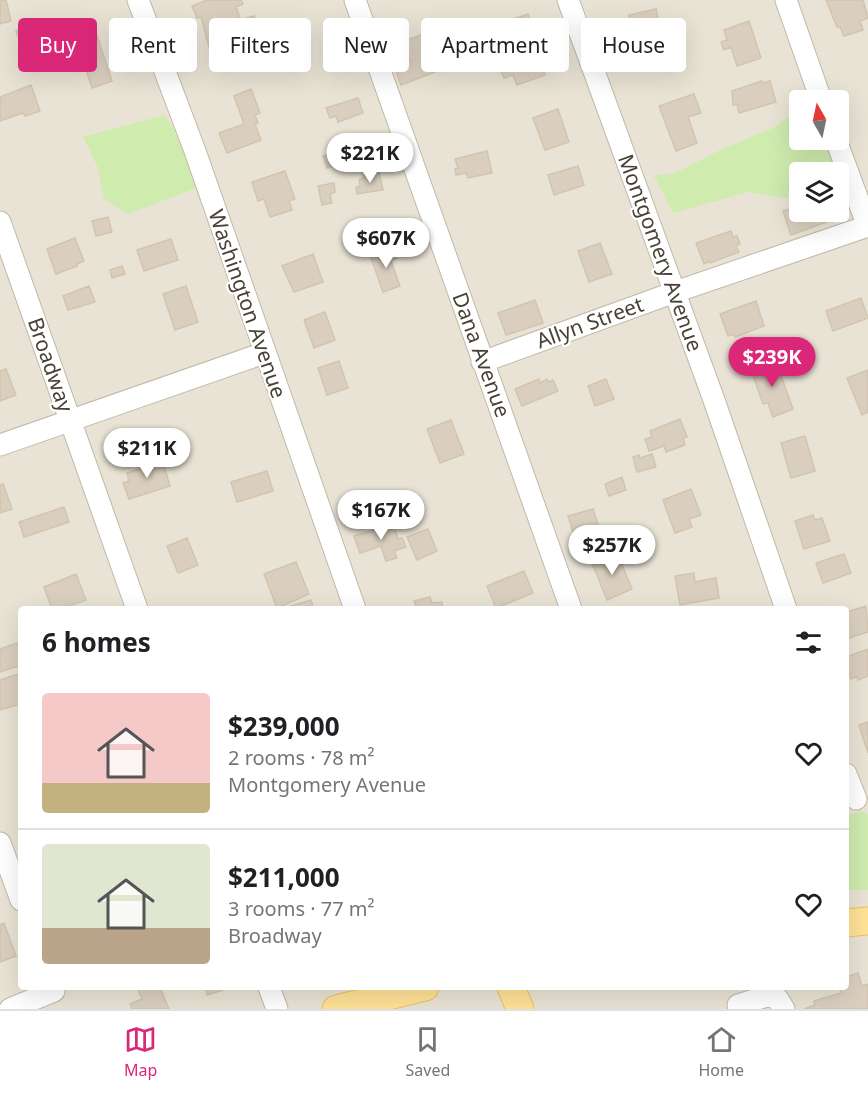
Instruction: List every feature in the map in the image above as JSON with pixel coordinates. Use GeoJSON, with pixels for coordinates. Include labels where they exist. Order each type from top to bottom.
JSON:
{"type":"FeatureCollection","features":[{"type":"Feature","properties":{"kind":"main road"},"geometry":{"type":"LineString","coordinates":[[849,923],[868,921]]}},
{"type":"Feature","properties":{"kind":"main road"},"geometry":{"type":"LineString","coordinates":[[336,1009],[413,990]]}},
{"type":"Feature","properties":{"kind":"main road"},"geometry":{"type":"LineString","coordinates":[[512,990],[520,1009]]}},
{"type":"Feature","properties":{"kind":"street","name":"Washington Avenue"},"geometry":{"type":"LineString","coordinates":[[138,0],[195,151],[354,606]]}},
{"type":"Feature","properties":{"kind":"street","name":"Dana Avenue"},"geometry":{"type":"LineString","coordinates":[[355,0],[570,606]]}},
{"type":"Feature","properties":{"kind":"street","name":"Montgomery Avenue"},"geometry":{"type":"LineString","coordinates":[[568,0],[675,292],[785,606]]}},
{"type":"Feature","properties":{"kind":"street"},"geometry":{"type":"LineString","coordinates":[[786,0],[818,90]]}},
{"type":"Feature","properties":{"kind":"street"},"geometry":{"type":"LineString","coordinates":[[840,150],[868,226]]}},
{"type":"Feature","properties":{"kind":"street","name":"Broadway"},"geometry":{"type":"LineString","coordinates":[[0,222],[136,606]]}},
{"type":"Feature","properties":{"kind":"street","name":"Allyn Street"},"geometry":{"type":"LineString","coordinates":[[482,362],[675,292],[868,226]]}},
{"type":"Feature","properties":{"kind":"street"},"geometry":{"type":"LineString","coordinates":[[0,445],[264,353]]}},
{"type":"Feature","properties":{"kind":"street"},"geometry":{"type":"LineString","coordinates":[[849,781],[857,800]]}},
{"type":"Feature","properties":{"kind":"street"},"geometry":{"type":"LineString","coordinates":[[0,843],[18,892]]}},
{"type":"Feature","properties":{"kind":"street"},"geometry":{"type":"LineString","coordinates":[[270,990],[277,1009]]}},
{"type":"Feature","properties":{"kind":"street"},"geometry":{"type":"LineString","coordinates":[[10,1009],[56,996]]}},
{"type":"Feature","properties":{"kind":"street"},"geometry":{"type":"LineString","coordinates":[[737,1000],[767,996],[777,998],[784,1009]]}},
{"type":"Feature","properties":{"kind":"shaded area"},"geometry":{"type":"Polygon","coordinates":[[[0,0],[868,0],[868,1009],[0,1009],[0,0]]]}},
{"type":"Feature","properties":{"kind":"green space"},"geometry":{"type":"Polygon","coordinates":[[[165,115],[206,184],[128,214],[104,199],[98,168],[83,137],[165,115]]]}},
{"type":"Feature","properties":{"kind":"green space"},"geometry":{"type":"Polygon","coordinates":[[[789,116],[789,150],[830,150],[834,162],[789,162],[789,197],[748,192],[673,213],[654,176],[675,173],[722,149],[775,127],[789,116]]]}},
{"type":"Feature","properties":{"kind":"green space"},"geometry":{"type":"Polygon","coordinates":[[[861,811],[868,814],[868,890],[849,890],[849,815],[861,811]]]}},
{"type":"Feature","properties":{"kind":"building"},"geometry":{"type":"Polygon","coordinates":[[[0,0],[6,0],[11,21],[0,24],[0,0]]]}},
{"type":"Feature","properties":{"kind":"building"},"geometry":{"type":"Polygon","coordinates":[[[207,0],[241,0],[243,4],[236,7],[240,18],[209,18],[209,46],[201,17],[197,18],[192,6],[207,0]]]}},
{"type":"Feature","properties":{"kind":"building"},"geometry":{"type":"Polygon","coordinates":[[[826,0],[863,0],[868,18],[860,21],[863,30],[844,36],[840,27],[837,27],[826,0]]]}},
{"type":"Feature","properties":{"kind":"building"},"geometry":{"type":"Polygon","coordinates":[[[656,9],[658,18],[630,18],[629,15],[656,9]]]}},
{"type":"Feature","properties":{"kind":"building"},"geometry":{"type":"Polygon","coordinates":[[[528,14],[529,18],[516,18],[528,14]]]}},
{"type":"Feature","properties":{"kind":"building"},"geometry":{"type":"Polygon","coordinates":[[[749,21],[761,58],[737,66],[731,47],[724,50],[721,42],[727,40],[724,30],[749,21]]]}},
{"type":"Feature","properties":{"kind":"building"},"geometry":{"type":"Polygon","coordinates":[[[97,35],[112,81],[92,88],[87,72],[97,72],[97,35]]]}},
{"type":"Feature","properties":{"kind":"building"},"geometry":{"type":"Polygon","coordinates":[[[421,35],[421,72],[435,72],[401,85],[396,72],[409,72],[411,65],[409,39],[421,35]]]}},
{"type":"Feature","properties":{"kind":"building"},"geometry":{"type":"Polygon","coordinates":[[[501,72],[544,72],[545,75],[517,85],[513,75],[504,78],[501,72]]]}},
{"type":"Feature","properties":{"kind":"building"},"geometry":{"type":"Polygon","coordinates":[[[762,81],[763,83],[770,81],[776,102],[739,113],[737,104],[733,105],[732,91],[762,81]]]}},
{"type":"Feature","properties":{"kind":"building"},"geometry":{"type":"Polygon","coordinates":[[[31,85],[40,111],[25,116],[23,113],[0,121],[0,97],[31,85]]]}},
{"type":"Feature","properties":{"kind":"building"},"geometry":{"type":"Polygon","coordinates":[[[251,89],[260,113],[255,115],[258,123],[255,124],[261,140],[227,153],[219,133],[244,124],[234,96],[251,89]]]}},
{"type":"Feature","properties":{"kind":"building"},"geometry":{"type":"Polygon","coordinates":[[[694,94],[701,113],[688,117],[697,143],[676,151],[659,106],[694,94]]]}},
{"type":"Feature","properties":{"kind":"building"},"geometry":{"type":"Polygon","coordinates":[[[358,98],[363,113],[338,122],[336,116],[330,118],[326,108],[358,98]]]}},
{"type":"Feature","properties":{"kind":"building"},"geometry":{"type":"Polygon","coordinates":[[[558,109],[569,142],[545,150],[533,118],[558,109]]]}},
{"type":"Feature","properties":{"kind":"building"},"geometry":{"type":"Polygon","coordinates":[[[366,135],[373,157],[335,168],[334,166],[327,168],[323,156],[330,154],[328,147],[366,135]]]}},
{"type":"Feature","properties":{"kind":"building"},"geometry":{"type":"Polygon","coordinates":[[[487,151],[492,173],[468,178],[466,173],[456,175],[455,169],[458,168],[455,159],[487,151]]]}},
{"type":"Feature","properties":{"kind":"building"},"geometry":{"type":"Polygon","coordinates":[[[578,166],[584,185],[554,195],[548,175],[578,166]]]}},
{"type":"Feature","properties":{"kind":"building"},"geometry":{"type":"Polygon","coordinates":[[[285,171],[295,199],[289,201],[292,210],[270,217],[264,199],[258,201],[252,182],[285,171]]]}},
{"type":"Feature","properties":{"kind":"building"},"geometry":{"type":"Polygon","coordinates":[[[379,172],[383,190],[357,194],[356,187],[360,186],[359,180],[364,178],[363,176],[379,172]]]}},
{"type":"Feature","properties":{"kind":"building"},"geometry":{"type":"Polygon","coordinates":[[[334,183],[335,192],[330,194],[332,203],[322,205],[318,186],[334,183]]]}},
{"type":"Feature","properties":{"kind":"building"},"geometry":{"type":"Polygon","coordinates":[[[789,209],[789,222],[826,222],[791,235],[783,211],[789,209]]]}},
{"type":"Feature","properties":{"kind":"building"},"geometry":{"type":"Polygon","coordinates":[[[108,217],[112,232],[96,236],[92,221],[108,217]]]}},
{"type":"Feature","properties":{"kind":"building"},"geometry":{"type":"Polygon","coordinates":[[[731,231],[733,237],[737,236],[740,244],[736,246],[739,252],[704,264],[696,243],[731,231]]]}},
{"type":"Feature","properties":{"kind":"building"},"geometry":{"type":"Polygon","coordinates":[[[75,238],[84,261],[56,274],[47,249],[75,238]]]}},
{"type":"Feature","properties":{"kind":"building"},"geometry":{"type":"Polygon","coordinates":[[[171,239],[178,260],[144,271],[137,250],[171,239]]]}},
{"type":"Feature","properties":{"kind":"building"},"geometry":{"type":"Polygon","coordinates":[[[600,243],[612,274],[589,282],[578,251],[600,243]]]}},
{"type":"Feature","properties":{"kind":"building"},"geometry":{"type":"Polygon","coordinates":[[[393,246],[397,258],[391,261],[400,286],[383,292],[370,255],[393,246]]]}},
{"type":"Feature","properties":{"kind":"building"},"geometry":{"type":"Polygon","coordinates":[[[313,254],[323,282],[294,292],[282,266],[313,254]]]}},
{"type":"Feature","properties":{"kind":"building"},"geometry":{"type":"Polygon","coordinates":[[[122,266],[125,274],[112,278],[110,270],[122,266]]]}},
{"type":"Feature","properties":{"kind":"building"},"geometry":{"type":"Polygon","coordinates":[[[89,286],[95,302],[68,310],[63,296],[89,286]]]}},
{"type":"Feature","properties":{"kind":"building"},"geometry":{"type":"Polygon","coordinates":[[[186,286],[198,322],[175,330],[163,294],[186,286]]]}},
{"type":"Feature","properties":{"kind":"building"},"geometry":{"type":"Polygon","coordinates":[[[861,298],[868,318],[833,331],[826,311],[861,298]]]}},
{"type":"Feature","properties":{"kind":"building"},"geometry":{"type":"Polygon","coordinates":[[[535,300],[543,323],[506,335],[498,313],[535,300]]]}},
{"type":"Feature","properties":{"kind":"building"},"geometry":{"type":"Polygon","coordinates":[[[756,301],[764,326],[735,337],[734,334],[728,336],[720,314],[756,301]]]}},
{"type":"Feature","properties":{"kind":"building"},"geometry":{"type":"Polygon","coordinates":[[[325,312],[335,340],[314,348],[304,320],[325,312]]]}},
{"type":"Feature","properties":{"kind":"building"},"geometry":{"type":"Polygon","coordinates":[[[339,361],[348,388],[327,395],[318,368],[339,361]]]}},
{"type":"Feature","properties":{"kind":"building"},"geometry":{"type":"Polygon","coordinates":[[[776,361],[793,409],[773,417],[768,403],[763,404],[751,370],[776,361]]]}},
{"type":"Feature","properties":{"kind":"building"},"geometry":{"type":"Polygon","coordinates":[[[6,369],[16,395],[0,401],[0,371],[6,369]]]}},
{"type":"Feature","properties":{"kind":"building"},"geometry":{"type":"Polygon","coordinates":[[[868,370],[868,412],[862,415],[847,378],[868,370]]]}},
{"type":"Feature","properties":{"kind":"building"},"geometry":{"type":"Polygon","coordinates":[[[539,379],[540,383],[547,379],[548,382],[553,380],[558,391],[522,406],[515,389],[539,379]]]}},
{"type":"Feature","properties":{"kind":"building"},"geometry":{"type":"Polygon","coordinates":[[[606,379],[614,399],[595,406],[588,386],[606,379]]]}},
{"type":"Feature","properties":{"kind":"building"},"geometry":{"type":"Polygon","coordinates":[[[680,419],[687,437],[683,438],[685,445],[666,452],[664,446],[649,451],[645,439],[652,437],[650,431],[680,419]]]}},
{"type":"Feature","properties":{"kind":"building"},"geometry":{"type":"Polygon","coordinates":[[[451,420],[464,454],[440,463],[427,429],[451,420]]]}},
{"type":"Feature","properties":{"kind":"building"},"geometry":{"type":"Polygon","coordinates":[[[805,436],[815,471],[791,478],[781,443],[805,436]]]}},
{"type":"Feature","properties":{"kind":"building"},"geometry":{"type":"Polygon","coordinates":[[[652,454],[656,467],[637,472],[633,457],[639,455],[640,458],[652,454]]]}},
{"type":"Feature","properties":{"kind":"building"},"geometry":{"type":"Polygon","coordinates":[[[161,456],[170,486],[129,499],[123,483],[129,481],[127,473],[142,468],[141,463],[161,456]]]}},
{"type":"Feature","properties":{"kind":"building"},"geometry":{"type":"Polygon","coordinates":[[[267,471],[273,491],[237,502],[231,482],[267,471]]]}},
{"type":"Feature","properties":{"kind":"building"},"geometry":{"type":"Polygon","coordinates":[[[622,477],[626,490],[609,496],[605,484],[622,477]]]}},
{"type":"Feature","properties":{"kind":"building"},"geometry":{"type":"Polygon","coordinates":[[[3,484],[12,509],[0,513],[0,485],[3,484]]]}},
{"type":"Feature","properties":{"kind":"building"},"geometry":{"type":"Polygon","coordinates":[[[691,489],[701,515],[689,519],[692,527],[675,533],[663,500],[691,489]]]}},
{"type":"Feature","properties":{"kind":"building"},"geometry":{"type":"Polygon","coordinates":[[[64,507],[69,522],[24,537],[19,522],[64,507]]]}},
{"type":"Feature","properties":{"kind":"building"},"geometry":{"type":"Polygon","coordinates":[[[593,509],[599,527],[574,535],[568,516],[593,509]]]}},
{"type":"Feature","properties":{"kind":"building"},"geometry":{"type":"Polygon","coordinates":[[[813,515],[815,520],[822,518],[830,541],[804,549],[795,521],[813,515]]]}},
{"type":"Feature","properties":{"kind":"building"},"geometry":{"type":"Polygon","coordinates":[[[393,524],[398,539],[402,538],[406,547],[394,551],[397,558],[386,561],[381,546],[360,553],[354,536],[393,524]]]}},
{"type":"Feature","properties":{"kind":"building"},"geometry":{"type":"Polygon","coordinates":[[[428,529],[437,551],[417,560],[407,537],[428,529]]]}},
{"type":"Feature","properties":{"kind":"building"},"geometry":{"type":"Polygon","coordinates":[[[187,538],[198,565],[178,573],[167,546],[187,538]]]}},
{"type":"Feature","properties":{"kind":"building"},"geometry":{"type":"Polygon","coordinates":[[[617,552],[632,589],[607,600],[592,563],[617,552]]]}},
{"type":"Feature","properties":{"kind":"building"},"geometry":{"type":"Polygon","coordinates":[[[844,554],[851,573],[823,583],[816,563],[844,554]]]}},
{"type":"Feature","properties":{"kind":"building"},"geometry":{"type":"Polygon","coordinates":[[[296,562],[309,594],[282,606],[276,606],[264,574],[296,562]]]}},
{"type":"Feature","properties":{"kind":"building"},"geometry":{"type":"Polygon","coordinates":[[[524,571],[533,593],[501,606],[495,606],[487,586],[524,571]]]}},
{"type":"Feature","properties":{"kind":"building"},"geometry":{"type":"Polygon","coordinates":[[[694,573],[695,582],[716,578],[719,598],[680,605],[675,576],[694,573]]]}},
{"type":"Feature","properties":{"kind":"building"},"geometry":{"type":"Polygon","coordinates":[[[76,574],[86,600],[70,606],[51,606],[44,587],[76,574]]]}},
{"type":"Feature","properties":{"kind":"building"},"geometry":{"type":"Polygon","coordinates":[[[430,597],[432,603],[442,602],[443,606],[416,606],[414,601],[430,597]]]}},
{"type":"Feature","properties":{"kind":"building"},"geometry":{"type":"Polygon","coordinates":[[[311,600],[313,606],[291,606],[311,600]]]}},
{"type":"Feature","properties":{"kind":"building"},"geometry":{"type":"Polygon","coordinates":[[[866,606],[868,632],[849,638],[849,611],[866,606]]]}},
{"type":"Feature","properties":{"kind":"building"},"geometry":{"type":"Polygon","coordinates":[[[17,643],[18,666],[0,672],[0,649],[17,643]]]}},
{"type":"Feature","properties":{"kind":"building"},"geometry":{"type":"Polygon","coordinates":[[[868,649],[868,676],[858,680],[857,676],[851,679],[849,656],[868,649]]]}},
{"type":"Feature","properties":{"kind":"building"},"geometry":{"type":"Polygon","coordinates":[[[18,674],[18,705],[0,710],[0,680],[18,674]]]}},
{"type":"Feature","properties":{"kind":"building"},"geometry":{"type":"Polygon","coordinates":[[[868,722],[868,753],[859,725],[868,722]]]}},
{"type":"Feature","properties":{"kind":"building"},"geometry":{"type":"Polygon","coordinates":[[[4,923],[16,956],[0,962],[0,925],[4,923]]]}},
{"type":"Feature","properties":{"kind":"building"},"geometry":{"type":"Polygon","coordinates":[[[858,973],[862,986],[868,984],[868,1009],[804,1009],[815,1005],[814,1001],[841,993],[840,990],[849,990],[849,976],[858,973]]]}},
{"type":"Feature","properties":{"kind":"building"},"geometry":{"type":"Polygon","coordinates":[[[138,990],[161,990],[169,1009],[132,1009],[130,1004],[142,999],[138,990]]]}},
{"type":"Feature","properties":{"kind":"building"},"geometry":{"type":"Polygon","coordinates":[[[206,990],[223,990],[207,995],[206,990]]]}}]}
